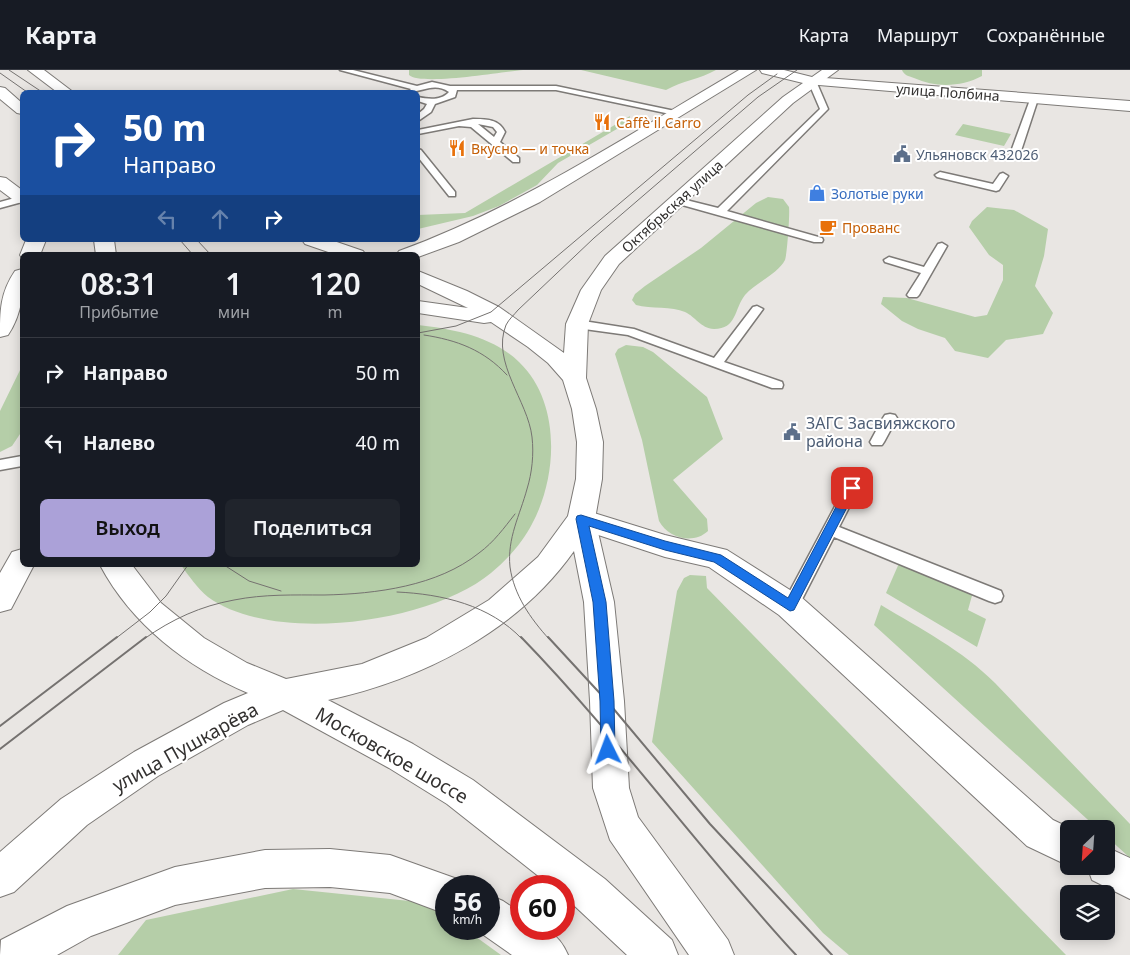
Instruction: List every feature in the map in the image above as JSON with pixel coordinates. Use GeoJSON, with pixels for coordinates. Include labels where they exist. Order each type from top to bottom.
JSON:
{"type":"FeatureCollection","features":[{"type":"Feature","properties":{"kind":"main road"},"geometry":{"type":"LineString","coordinates":[[35,70],[63,90]]}},
{"type":"Feature","properties":{"kind":"main road"},"geometry":{"type":"LineString","coordinates":[[414,252],[452,238],[513,210],[749,70]]}},
{"type":"Feature","properties":{"kind":"main road","name":"улица Полбина"},"geometry":{"type":"LineString","coordinates":[[767,70],[812,81],[1130,106]]}},
{"type":"Feature","properties":{"kind":"main road","name":"Октябрьская улица"},"geometry":{"type":"LineString","coordinates":[[574,378],[577,324],[591,290],[612,260],[788,100],[812,81],[831,70]]}},
{"type":"Feature","properties":{"kind":"main road"},"geometry":{"type":"LineString","coordinates":[[0,91],[20,108]]}},
{"type":"Feature","properties":{"kind":"main road"},"geometry":{"type":"LineString","coordinates":[[0,182],[20,197]]}},
{"type":"Feature","properties":{"kind":"main road"},"geometry":{"type":"LineString","coordinates":[[420,232],[456,226],[513,210]]}},
{"type":"Feature","properties":{"kind":"main road"},"geometry":{"type":"LineString","coordinates":[[318,242],[347,252]]}},
{"type":"Feature","properties":{"kind":"main road"},"geometry":{"type":"LineString","coordinates":[[420,278],[460,294],[507,323],[556,358],[574,378],[584,409],[590,442],[589,480],[581,519],[599,602],[607,701],[606,731],[611,788],[623,827],[713,955]]}},
{"type":"Feature","properties":{"kind":"main road"},"geometry":{"type":"LineString","coordinates":[[0,330],[20,280]]}},
{"type":"Feature","properties":{"kind":"main road"},"geometry":{"type":"LineString","coordinates":[[420,306],[483,316],[507,323]]}},
{"type":"Feature","properties":{"kind":"main road"},"geometry":{"type":"LineString","coordinates":[[581,519],[665,546],[717,558],[790,606],[1040,833],[1060,843]]}},
{"type":"Feature","properties":{"kind":"main road","name":"улица Пушкарёва"},"geometry":{"type":"LineString","coordinates":[[0,878],[74,812],[146,764],[236,714],[285,694],[364,678],[438,648],[500,609],[548,565],[581,519]]}},
{"type":"Feature","properties":{"kind":"main road"},"geometry":{"type":"LineString","coordinates":[[0,600],[20,564]]}},
{"type":"Feature","properties":{"kind":"main road","name":"Московское шоссе"},"geometry":{"type":"LineString","coordinates":[[116,567],[150,612],[194,648],[236,673],[285,694],[401,756],[460,792],[591,893],[657,955]]}},
{"type":"Feature","properties":{"kind":"main road"},"geometry":{"type":"LineString","coordinates":[[16,955],[81,920],[175,886],[265,869],[330,868],[390,874],[435,890]]}},
{"type":"Feature","properties":{"kind":"main road"},"geometry":{"type":"LineString","coordinates":[[1115,871],[1130,880]]}},
{"type":"Feature","properties":{"kind":"main road"},"geometry":{"type":"LineString","coordinates":[[500,923],[547,955]]}},
{"type":"Feature","properties":{"kind":"lane"},"geometry":{"type":"LineString","coordinates":[[344,70],[415,90],[435,85],[451,88],[556,88],[675,113]]}},
{"type":"Feature","properties":{"kind":"lane"},"geometry":{"type":"LineString","coordinates":[[394,83],[396,72]]}},
{"type":"Feature","properties":{"kind":"lane"},"geometry":{"type":"LineString","coordinates":[[720,212],[824,108],[812,81]]}},
{"type":"Feature","properties":{"kind":"lane"},"geometry":{"type":"LineString","coordinates":[[420,100],[432,101],[449,98],[453,93],[451,88]]}},
{"type":"Feature","properties":{"kind":"lane"},"geometry":{"type":"LineString","coordinates":[[1014,157],[1034,98]]}},
{"type":"Feature","properties":{"kind":"lane"},"geometry":{"type":"LineString","coordinates":[[420,116],[428,110],[432,101]]}},
{"type":"Feature","properties":{"kind":"lane"},"geometry":{"type":"LineString","coordinates":[[420,132],[459,123],[480,121],[494,124],[501,130],[496,142]]}},
{"type":"Feature","properties":{"kind":"lane"},"geometry":{"type":"LineString","coordinates":[[459,123],[476,125],[516,160]]}},
{"type":"Feature","properties":{"kind":"lane"},"geometry":{"type":"LineString","coordinates":[[420,154],[452,194]]}},
{"type":"Feature","properties":{"kind":"lane"},"geometry":{"type":"LineString","coordinates":[[940,174],[996,188],[1003,176]]}},
{"type":"Feature","properties":{"kind":"lane"},"geometry":{"type":"LineString","coordinates":[[0,205],[20,199]]}},
{"type":"Feature","properties":{"kind":"lane"},"geometry":{"type":"LineString","coordinates":[[678,201],[818,240]]}},
{"type":"Feature","properties":{"kind":"lane"},"geometry":{"type":"LineString","coordinates":[[913,295],[942,246]]}},
{"type":"Feature","properties":{"kind":"lane"},"geometry":{"type":"LineString","coordinates":[[889,260],[927,271]]}},
{"type":"Feature","properties":{"kind":"lane"},"geometry":{"type":"LineString","coordinates":[[717,364],[757,309]]}},
{"type":"Feature","properties":{"kind":"lane"},"geometry":{"type":"LineString","coordinates":[[577,324],[630,332],[777,385]]}},
{"type":"Feature","properties":{"kind":"lane"},"geometry":{"type":"LineString","coordinates":[[877,442],[890,418]]}},
{"type":"Feature","properties":{"kind":"lane"},"geometry":{"type":"LineString","coordinates":[[0,465],[20,461]]}},
{"type":"Feature","properties":{"kind":"lane"},"geometry":{"type":"LineString","coordinates":[[790,606],[853,486]]}},
{"type":"Feature","properties":{"kind":"lane"},"geometry":{"type":"LineString","coordinates":[[830,529],[995,596]]}},
{"type":"Feature","properties":{"kind":"green space"},"geometry":{"type":"Polygon","coordinates":[[[409,70],[523,70],[445,79],[429,79],[416,78],[409,75],[409,70]]]}},
{"type":"Feature","properties":{"kind":"green space"},"geometry":{"type":"Polygon","coordinates":[[[581,70],[716,70],[666,90],[581,70]]]}},
{"type":"Feature","properties":{"kind":"green space"},"geometry":{"type":"Polygon","coordinates":[[[902,70],[982,70],[982,76],[957,84],[940,85],[910,77],[902,70]]]}},
{"type":"Feature","properties":{"kind":"green space"},"geometry":{"type":"Polygon","coordinates":[[[630,116],[629,122],[558,163],[537,185],[499,206],[473,216],[420,229],[420,215],[465,213],[630,116]]]}},
{"type":"Feature","properties":{"kind":"green space"},"geometry":{"type":"Polygon","coordinates":[[[963,124],[1011,134],[1004,146],[955,135],[963,124]]]}},
{"type":"Feature","properties":{"kind":"green space"},"geometry":{"type":"Polygon","coordinates":[[[768,197],[783,199],[789,207],[785,260],[777,270],[754,286],[745,295],[734,317],[727,326],[714,329],[709,328],[680,310],[636,305],[632,300],[635,294],[645,286],[701,248],[756,203],[768,197]]]}},
{"type":"Feature","properties":{"kind":"green space"},"geometry":{"type":"Polygon","coordinates":[[[987,207],[1014,210],[1048,229],[1044,256],[1035,286],[1053,313],[1043,334],[1006,340],[988,358],[955,351],[945,338],[918,329],[902,321],[881,304],[883,297],[907,298],[975,317],[987,315],[1003,280],[1003,265],[989,255],[969,227],[972,221],[987,207]]]}},
{"type":"Feature","properties":{"kind":"green space"},"geometry":{"type":"Polygon","coordinates":[[[420,325],[472,335],[497,346],[519,362],[533,378],[542,397],[548,418],[551,440],[547,484],[541,505],[528,531],[509,557],[491,573],[464,590],[431,605],[392,615],[352,622],[311,624],[272,621],[237,612],[208,597],[183,567],[420,567],[420,325]]]}},
{"type":"Feature","properties":{"kind":"green space"},"geometry":{"type":"Polygon","coordinates":[[[626,345],[643,347],[653,352],[707,397],[723,439],[673,480],[707,519],[708,531],[695,538],[681,538],[668,532],[659,521],[642,440],[615,354],[618,349],[626,345]]]}},
{"type":"Feature","properties":{"kind":"green space"},"geometry":{"type":"Polygon","coordinates":[[[20,370],[20,434],[12,446],[0,452],[0,411],[20,370]]]}},
{"type":"Feature","properties":{"kind":"green space"},"geometry":{"type":"Polygon","coordinates":[[[900,561],[973,592],[968,610],[986,619],[977,647],[886,593],[900,561]]]}},
{"type":"Feature","properties":{"kind":"green space"},"geometry":{"type":"Polygon","coordinates":[[[690,575],[706,576],[707,588],[1066,955],[849,955],[823,933],[652,742],[677,591],[684,578],[690,575]]]}},
{"type":"Feature","properties":{"kind":"green space"},"geometry":{"type":"Polygon","coordinates":[[[881,605],[955,650],[982,671],[1130,824],[1130,858],[1115,844],[1115,820],[1088,820],[874,625],[881,605]]]}},
{"type":"Feature","properties":{"kind":"green space"},"geometry":{"type":"Polygon","coordinates":[[[293,889],[429,903],[435,907],[435,940],[480,940],[501,955],[118,955],[146,920],[293,889]]]}},
{"type":"Feature","properties":{"kind":"tram line"},"geometry":{"type":"LineString","coordinates":[[9,70],[39,90]]}},
{"type":"Feature","properties":{"kind":"tram line"},"geometry":{"type":"LineString","coordinates":[[549,639],[535,623],[519,597],[510,567],[510,546],[529,483],[533,450],[529,423],[503,353],[506,325],[518,310],[594,238],[758,97],[797,70]]}},
{"type":"Feature","properties":{"kind":"tram line"},"geometry":{"type":"LineString","coordinates":[[0,73],[24,90]]}},
{"type":"Feature","properties":{"kind":"tram line"},"geometry":{"type":"LineString","coordinates":[[420,333],[456,326],[491,312],[748,95],[777,74]]}},
{"type":"Feature","properties":{"kind":"tram line"},"geometry":{"type":"LineString","coordinates":[[182,242],[190,252]]}},
{"type":"Feature","properties":{"kind":"tram line"},"geometry":{"type":"LineString","coordinates":[[199,242],[208,252]]}},
{"type":"Feature","properties":{"kind":"tram line"},"geometry":{"type":"LineString","coordinates":[[424,335],[459,343],[489,359],[507,375]]}},
{"type":"Feature","properties":{"kind":"tram line"},"geometry":{"type":"LineString","coordinates":[[144,639],[165,625],[187,614],[234,600],[268,596],[364,593],[426,581],[463,564],[479,553],[494,540],[515,514]]}},
{"type":"Feature","properties":{"kind":"tram line"},"geometry":{"type":"LineString","coordinates":[[115,639],[150,612],[166,596],[187,567]]}},
{"type":"Feature","properties":{"kind":"tram line"},"geometry":{"type":"LineString","coordinates":[[227,567],[249,581],[281,591]]}},
{"type":"Feature","properties":{"kind":"tram line"},"geometry":{"type":"LineString","coordinates":[[397,592],[431,595],[480,610],[509,627],[522,639]]}},
{"type":"Feature","properties":{"kind":"tram line"},"geometry":{"type":"LineString","coordinates":[[0,726],[117,637]]}},
{"type":"Feature","properties":{"kind":"tram line"},"geometry":{"type":"LineString","coordinates":[[0,749],[146,637]]}},
{"type":"Feature","properties":{"kind":"tram line"},"geometry":{"type":"LineString","coordinates":[[521,637],[592,715],[796,955]]}},
{"type":"Feature","properties":{"kind":"tram line"},"geometry":{"type":"LineString","coordinates":[[548,637],[607,701],[710,824],[832,955]]}},
{"type":"Feature","properties":{"kind":"place","name":"Caffè il Carro"},"geometry":{"type":"Point","coordinates":[602,122]}},
{"type":"Feature","properties":{"kind":"place","name":"Вкусно — и точка"},"geometry":{"type":"Point","coordinates":[457,148]}},
{"type":"Feature","properties":{"kind":"place","name":"Ульяновск 432026"},"geometry":{"type":"Point","coordinates":[902,154]}},
{"type":"Feature","properties":{"kind":"place","name":"Золотые руки"},"geometry":{"type":"Point","coordinates":[817,193]}},
{"type":"Feature","properties":{"kind":"place","name":"Прованс"},"geometry":{"type":"Point","coordinates":[828,227]}},
{"type":"Feature","properties":{"kind":"place","name":"ЗАГС Засвияжского района"},"geometry":{"type":"Point","coordinates":[792,432]}},
{"type":"Feature","properties":{"kind":"route"},"geometry":{"type":"LineString","coordinates":[[608,750],[606,731],[607,701],[599,602],[581,519],[665,546],[717,558],[790,606],[852,488]]}}]}
